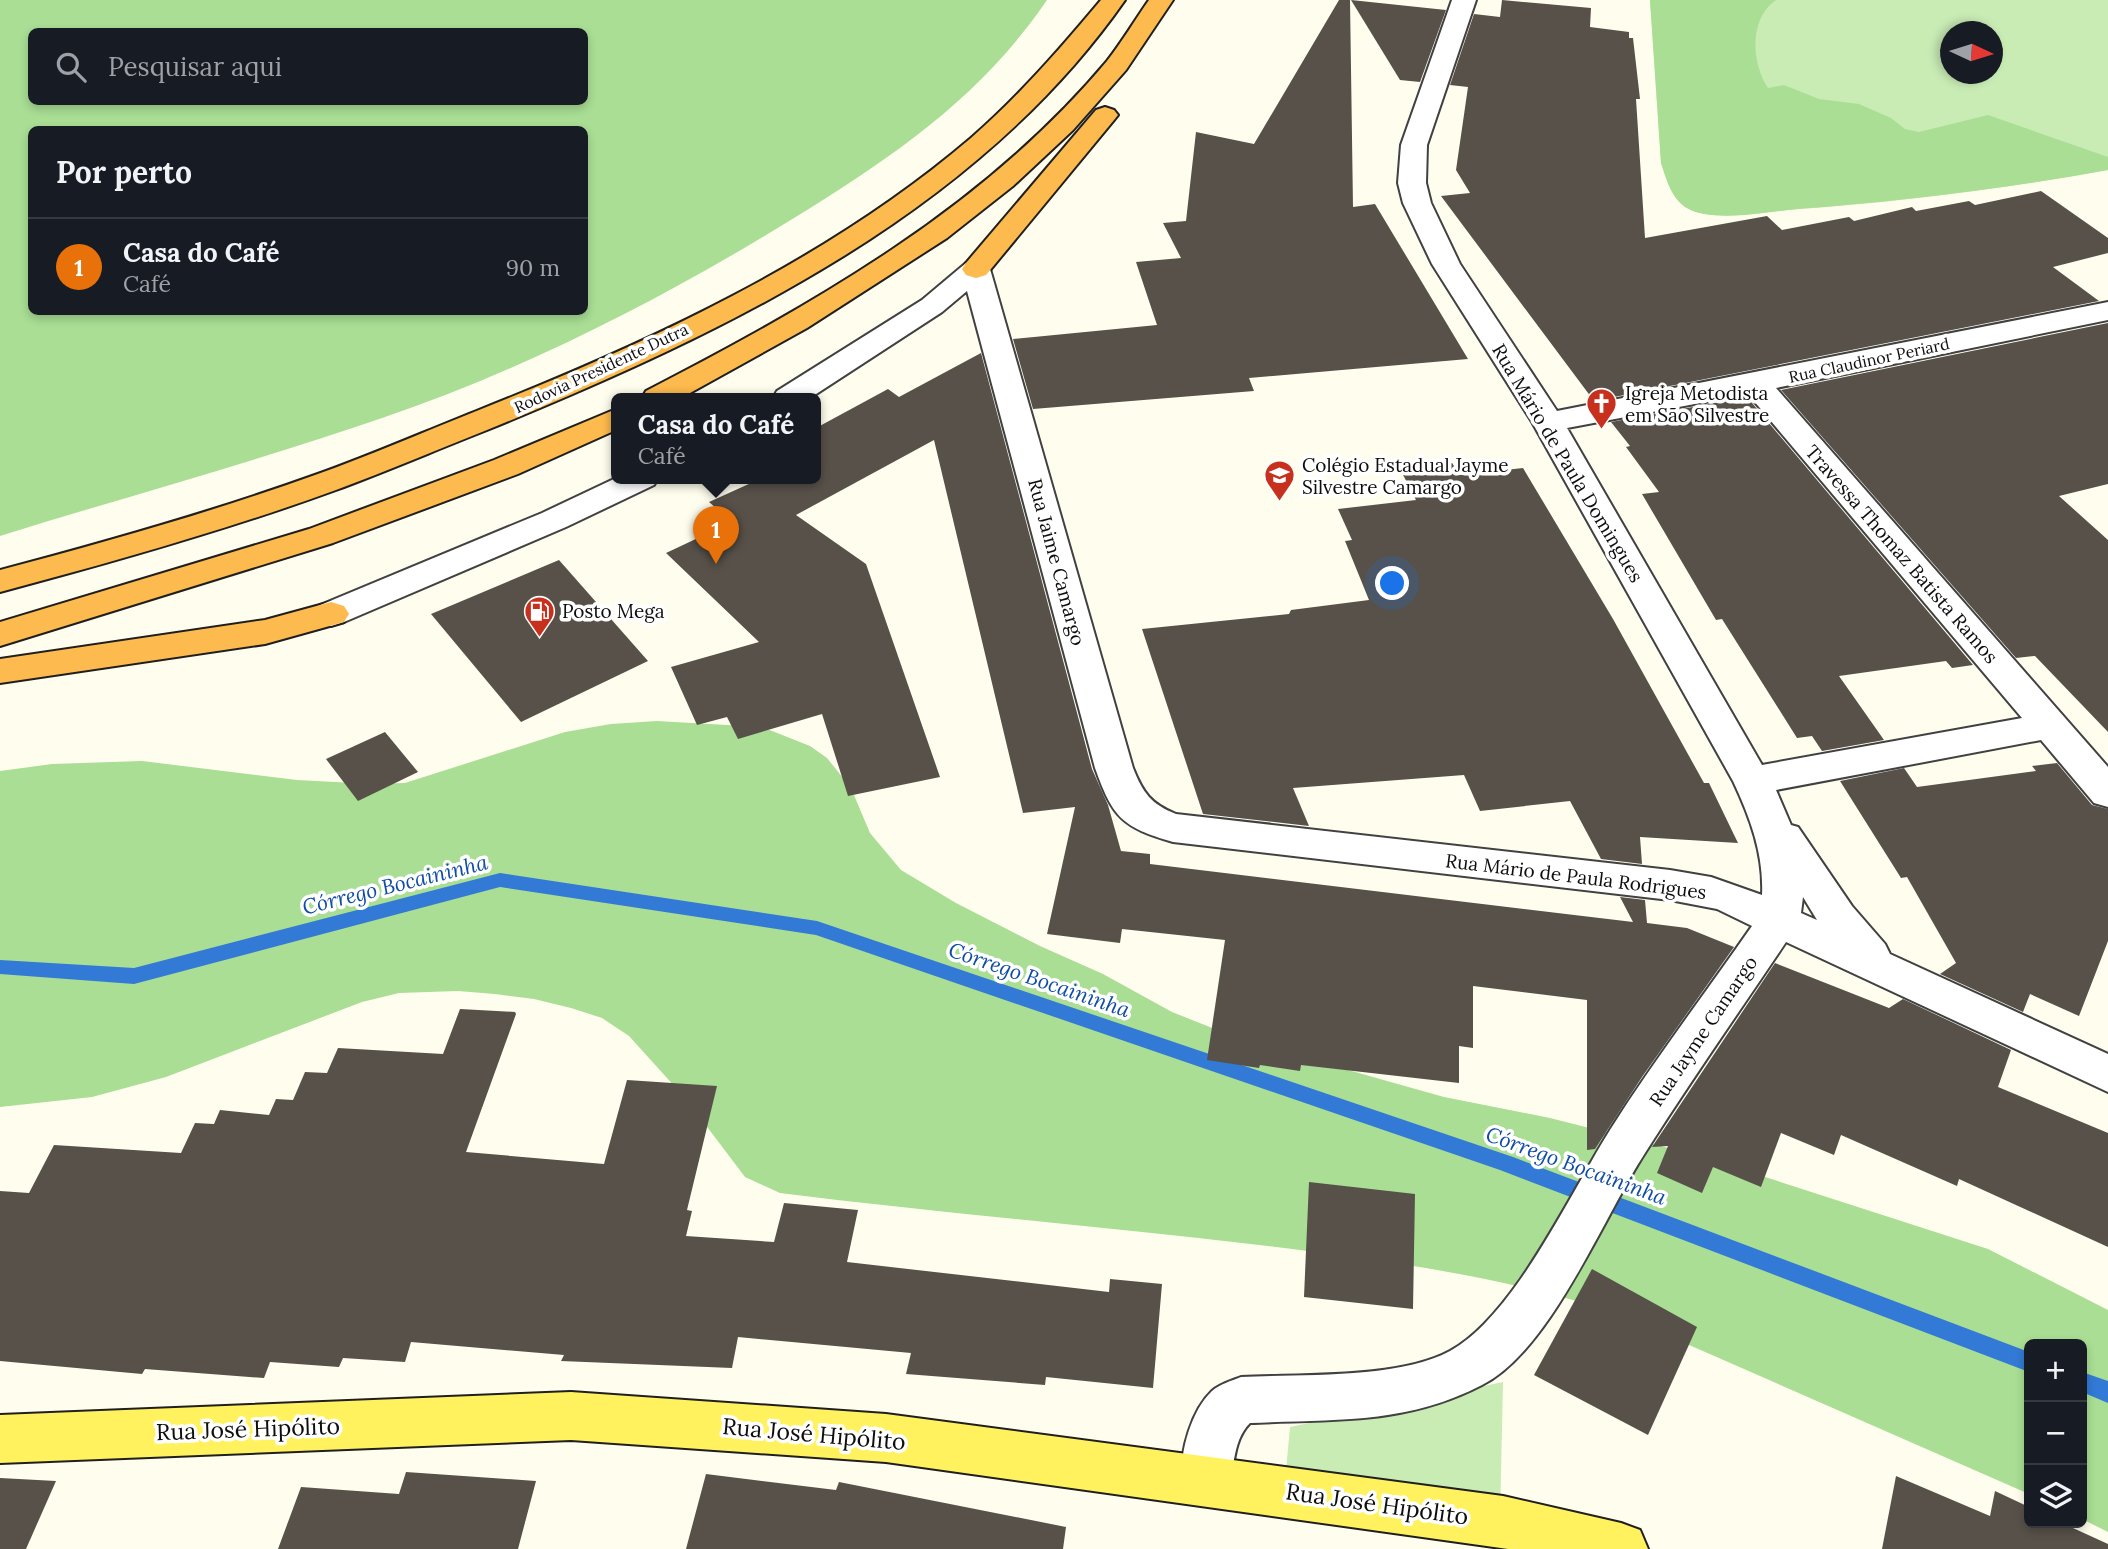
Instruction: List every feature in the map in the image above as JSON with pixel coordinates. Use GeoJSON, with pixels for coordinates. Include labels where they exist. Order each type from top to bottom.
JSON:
{"type":"FeatureCollection","features":[{"type":"Feature","properties":{"kind":"highway","name":"Rodovia Presidente Dutra"},"geometry":{"type":"LineString","coordinates":[[0,581],[119,550],[308,489],[572,384],[760,291],[852,237],[988,138],[1049,80],[1091,31],[1113,0]]}},
{"type":"Feature","properties":{"kind":"highway"},"geometry":{"type":"LineString","coordinates":[[667,393],[751,350],[857,284],[936,232],[998,186],[1084,104],[1116,66],[1161,0]]}},
{"type":"Feature","properties":{"kind":"highway"},"geometry":{"type":"LineString","coordinates":[[976,269],[1101,121],[1138,65],[1170,0]]}},
{"type":"Feature","properties":{"kind":"highway"},"geometry":{"type":"LineString","coordinates":[[0,634],[321,536],[506,467],[611,420]]}},
{"type":"Feature","properties":{"kind":"highway"},"geometry":{"type":"LineString","coordinates":[[0,671],[265,632],[331,614]]}},
{"type":"Feature","properties":{"kind":"main road","name":"Rua José Hipólito"},"geometry":{"type":"LineString","coordinates":[[0,1439],[571,1416],[886,1438],[1503,1521],[1621,1549]]}},
{"type":"Feature","properties":{"kind":"street","name":"Rua Mário de Paula Domingues"},"geometry":{"type":"LineString","coordinates":[[1464,0],[1414,145],[1412,183],[1417,203],[1446,264],[1548,422],[1757,791],[1783,861],[1783,900],[1779,919]]}},
{"type":"Feature","properties":{"kind":"street"},"geometry":{"type":"LineString","coordinates":[[796,393],[932,306],[976,269]]}},
{"type":"Feature","properties":{"kind":"street","name":"Rua Jaime Camargo"},"geometry":{"type":"LineString","coordinates":[[976,269],[1114,768],[1126,802],[1143,818],[1173,828]]}},
{"type":"Feature","properties":{"kind":"street","name":"Rua Claudinor Periard"},"geometry":{"type":"LineString","coordinates":[[1548,422],[2108,311]]}},
{"type":"Feature","properties":{"kind":"street","name":"Travessa Thomaz Batista Ramos"},"geometry":{"type":"LineString","coordinates":[[1755,383],[2108,793]]}},
{"type":"Feature","properties":{"kind":"street"},"geometry":{"type":"LineString","coordinates":[[331,614],[554,520],[629,484]]}},
{"type":"Feature","properties":{"kind":"street"},"geometry":{"type":"LineString","coordinates":[[1883,969],[1837,916],[1803,868],[1757,791],[2049,726]]}},
{"type":"Feature","properties":{"kind":"street","name":"Rua Mário de Paula Rodrigues"},"geometry":{"type":"LineString","coordinates":[[1173,828],[1691,888],[1731,898],[2108,1074]]}},
{"type":"Feature","properties":{"kind":"street","name":"Rua Jayme Camargo"},"geometry":{"type":"LineString","coordinates":[[1207,1481],[1214,1431],[1232,1405],[1253,1398],[1394,1394],[1432,1384],[1467,1368],[1490,1353],[1512,1331],[1545,1281],[1627,1142],[1779,919]]}},
{"type":"Feature","properties":{"kind":"green space"},"geometry":{"type":"Polygon","coordinates":[[[0,0],[1047,0],[993,67],[964,96],[900,148],[794,218],[696,276],[595,329],[438,398],[241,463],[0,536],[0,0]]]}},
{"type":"Feature","properties":{"kind":"green space"},"geometry":{"type":"Polygon","coordinates":[[[1650,0],[2108,0],[2108,170],[1948,194],[1726,216],[1691,210],[1680,202],[1661,163],[1650,0]]]}},
{"type":"Feature","properties":{"kind":"green space"},"geometry":{"type":"Polygon","coordinates":[[[1650,0],[1776,0],[1767,8],[1757,29],[1758,66],[1768,88],[1784,85],[1819,99],[1859,104],[1891,118],[1905,129],[1919,132],[1988,115],[2108,157],[2108,170],[1992,189],[1875,202],[1725,216],[1697,212],[1677,199],[1661,163],[1650,0]]]}},
{"type":"Feature","properties":{"kind":"green space"},"geometry":{"type":"Polygon","coordinates":[[[657,721],[762,727],[810,746],[827,758],[851,788],[870,833],[901,870],[956,903],[1040,946],[1103,974],[1172,1012],[1245,1041],[1444,1097],[1550,1118],[1700,1156],[1988,1249],[2108,1310],[2108,1532],[2087,1522],[2087,1339],[2024,1339],[2024,1492],[1616,1313],[1528,1288],[1439,1270],[1304,1251],[780,1193],[745,1177],[686,1099],[629,1036],[602,1018],[534,999],[458,991],[399,993],[362,1002],[166,1077],[92,1097],[0,1107],[0,771],[52,764],[142,761],[297,780],[405,783],[565,732],[611,724],[657,721]]]}},
{"type":"Feature","properties":{"kind":"green space"},"geometry":{"type":"Polygon","coordinates":[[[1503,1382],[1500,1518],[1285,1481],[1290,1427],[1503,1382]]]}},
{"type":"Feature","properties":{"kind":"building"},"geometry":{"type":"Polygon","coordinates":[[[1339,0],[1350,0],[1353,207],[1375,204],[1468,359],[1249,378],[1254,391],[1033,409],[1013,339],[1157,325],[1136,262],[1181,258],[1163,223],[1186,221],[1196,132],[1254,144],[1339,0]]]}},
{"type":"Feature","properties":{"kind":"building"},"geometry":{"type":"Polygon","coordinates":[[[1351,0],[1446,10],[1420,82],[1400,80],[1351,0]]]}},
{"type":"Feature","properties":{"kind":"building"},"geometry":{"type":"Polygon","coordinates":[[[1502,0],[1591,8],[1590,27],[1629,32],[1629,38],[1633,38],[1640,99],[1636,99],[1645,238],[1767,216],[1782,230],[1849,217],[1854,221],[1912,207],[1916,211],[1969,201],[1975,205],[2041,191],[2108,238],[2108,253],[2053,267],[2099,301],[1594,401],[1441,196],[1470,193],[1456,170],[1468,87],[1450,85],[1474,14],[1500,17],[1502,0]]]}},
{"type":"Feature","properties":{"kind":"building"},"geometry":{"type":"Polygon","coordinates":[[[2108,323],[2108,484],[2059,496],[2108,540],[2108,732],[2035,656],[2016,658],[1781,390],[2108,323]]]}},
{"type":"Feature","properties":{"kind":"building"},"geometry":{"type":"Polygon","coordinates":[[[981,353],[1092,769],[1108,805],[1121,851],[1150,854],[1150,864],[1633,922],[1620,897],[1645,900],[1647,923],[1687,928],[1734,947],[1595,1149],[1587,1150],[1587,1000],[1473,986],[1473,1048],[1459,1046],[1459,1083],[1301,1065],[1300,1071],[1260,1065],[1259,1068],[1207,1060],[1225,940],[1122,929],[1120,943],[1047,934],[1075,807],[1023,813],[934,440],[796,515],[866,564],[940,777],[848,796],[822,714],[738,739],[727,717],[697,725],[671,667],[759,642],[666,553],[732,522],[709,502],[749,484],[821,484],[821,425],[888,389],[899,397],[981,353]]]}},
{"type":"Feature","properties":{"kind":"building"},"geometry":{"type":"Polygon","coordinates":[[[1747,397],[1973,665],[1952,668],[1946,661],[1839,676],[1884,740],[1822,751],[1812,736],[1797,738],[1722,619],[1716,620],[1642,494],[1659,492],[1611,422],[1747,397]]]}},
{"type":"Feature","properties":{"kind":"building"},"geometry":{"type":"Polygon","coordinates":[[[1452,463],[1460,475],[1523,468],[1613,619],[1704,783],[1709,783],[1738,843],[1640,837],[1642,864],[1601,859],[1570,801],[1480,811],[1464,775],[1293,788],[1309,826],[1203,814],[1142,629],[1289,614],[1291,610],[1369,600],[1345,541],[1352,540],[1338,509],[1416,500],[1400,469],[1452,463]]]}},
{"type":"Feature","properties":{"kind":"building","name":"Posto Mega"},"geometry":{"type":"Polygon","coordinates":[[[559,560],[648,661],[521,722],[431,614],[559,560]]]}},
{"type":"Feature","properties":{"kind":"building"},"geometry":{"type":"Polygon","coordinates":[[[385,732],[418,772],[358,801],[326,759],[385,732]]]}},
{"type":"Feature","properties":{"kind":"building"},"geometry":{"type":"Polygon","coordinates":[[[2057,763],[2092,805],[2108,809],[2108,941],[2079,1016],[2030,994],[2023,1012],[1940,974],[1956,963],[1907,877],[1901,878],[1840,781],[1904,768],[1917,787],[2036,771],[2032,766],[2057,763]]]}},
{"type":"Feature","properties":{"kind":"building"},"geometry":{"type":"Polygon","coordinates":[[[1775,963],[1889,1008],[1903,999],[2011,1050],[1998,1087],[2108,1133],[2108,1247],[1959,1179],[1957,1186],[1841,1135],[1834,1155],[1781,1133],[1761,1187],[1713,1167],[1702,1193],[1657,1173],[1668,1146],[1652,1147],[1775,963]]]}},
{"type":"Feature","properties":{"kind":"building"},"geometry":{"type":"Polygon","coordinates":[[[460,1009],[516,1014],[466,1152],[604,1164],[627,1080],[717,1086],[687,1210],[692,1211],[686,1236],[774,1242],[784,1203],[858,1210],[847,1262],[1109,1292],[1110,1279],[1162,1284],[1153,1388],[1046,1377],[1045,1385],[906,1374],[911,1353],[738,1337],[732,1368],[561,1361],[564,1355],[411,1342],[405,1362],[343,1358],[339,1367],[270,1362],[264,1378],[145,1369],[142,1374],[0,1361],[0,1191],[29,1193],[54,1145],[181,1153],[195,1123],[214,1124],[220,1110],[269,1115],[276,1099],[293,1100],[305,1072],[327,1073],[338,1048],[443,1054],[460,1009]]]}},
{"type":"Feature","properties":{"kind":"building"},"geometry":{"type":"Polygon","coordinates":[[[1309,1182],[1415,1194],[1413,1309],[1304,1297],[1309,1182]]]}},
{"type":"Feature","properties":{"kind":"building"},"geometry":{"type":"Polygon","coordinates":[[[1592,1269],[1697,1327],[1648,1435],[1534,1375],[1592,1269]]]}},
{"type":"Feature","properties":{"kind":"building"},"geometry":{"type":"Polygon","coordinates":[[[406,1472],[536,1481],[518,1549],[278,1549],[301,1487],[399,1494],[406,1472]]]}},
{"type":"Feature","properties":{"kind":"building"},"geometry":{"type":"Polygon","coordinates":[[[706,1474],[836,1490],[839,1482],[1066,1527],[1063,1549],[686,1549],[706,1474]]]}},
{"type":"Feature","properties":{"kind":"building"},"geometry":{"type":"Polygon","coordinates":[[[1896,1476],[1990,1516],[1995,1491],[2024,1505],[2024,1528],[2073,1528],[2108,1544],[2108,1549],[1882,1549],[1896,1476]]]}},
{"type":"Feature","properties":{"kind":"building"},"geometry":{"type":"Polygon","coordinates":[[[0,1478],[56,1481],[26,1549],[0,1549],[0,1478]]]}},
{"type":"Feature","properties":{"kind":"waterway","name":"Córrego Bocaininha"},"geometry":{"type":"LineString","coordinates":[[0,967],[134,976],[500,880],[817,928],[1506,1163],[2024,1360]]}},
{"type":"Feature","properties":{"kind":"waterway","name":"Córrego Bocaininha"},"geometry":{"type":"LineString","coordinates":[[2087,1384],[2108,1392]]}},
{"type":"Feature","properties":{"kind":"place","name":"Igreja Metodista em São Silvestre"},"geometry":{"type":"Point","coordinates":[1602,431]}},
{"type":"Feature","properties":{"kind":"place","name":"Colégio Estadual Jayme Silvestre Camargo"},"geometry":{"type":"Point","coordinates":[1279,503]}},
{"type":"Feature","properties":{"kind":"place","name":"Casa do Café"},"geometry":{"type":"Point","coordinates":[716,564]}},
{"type":"Feature","properties":{"kind":"place","name":"Posto Mega"},"geometry":{"type":"Point","coordinates":[539,638]}}]}
